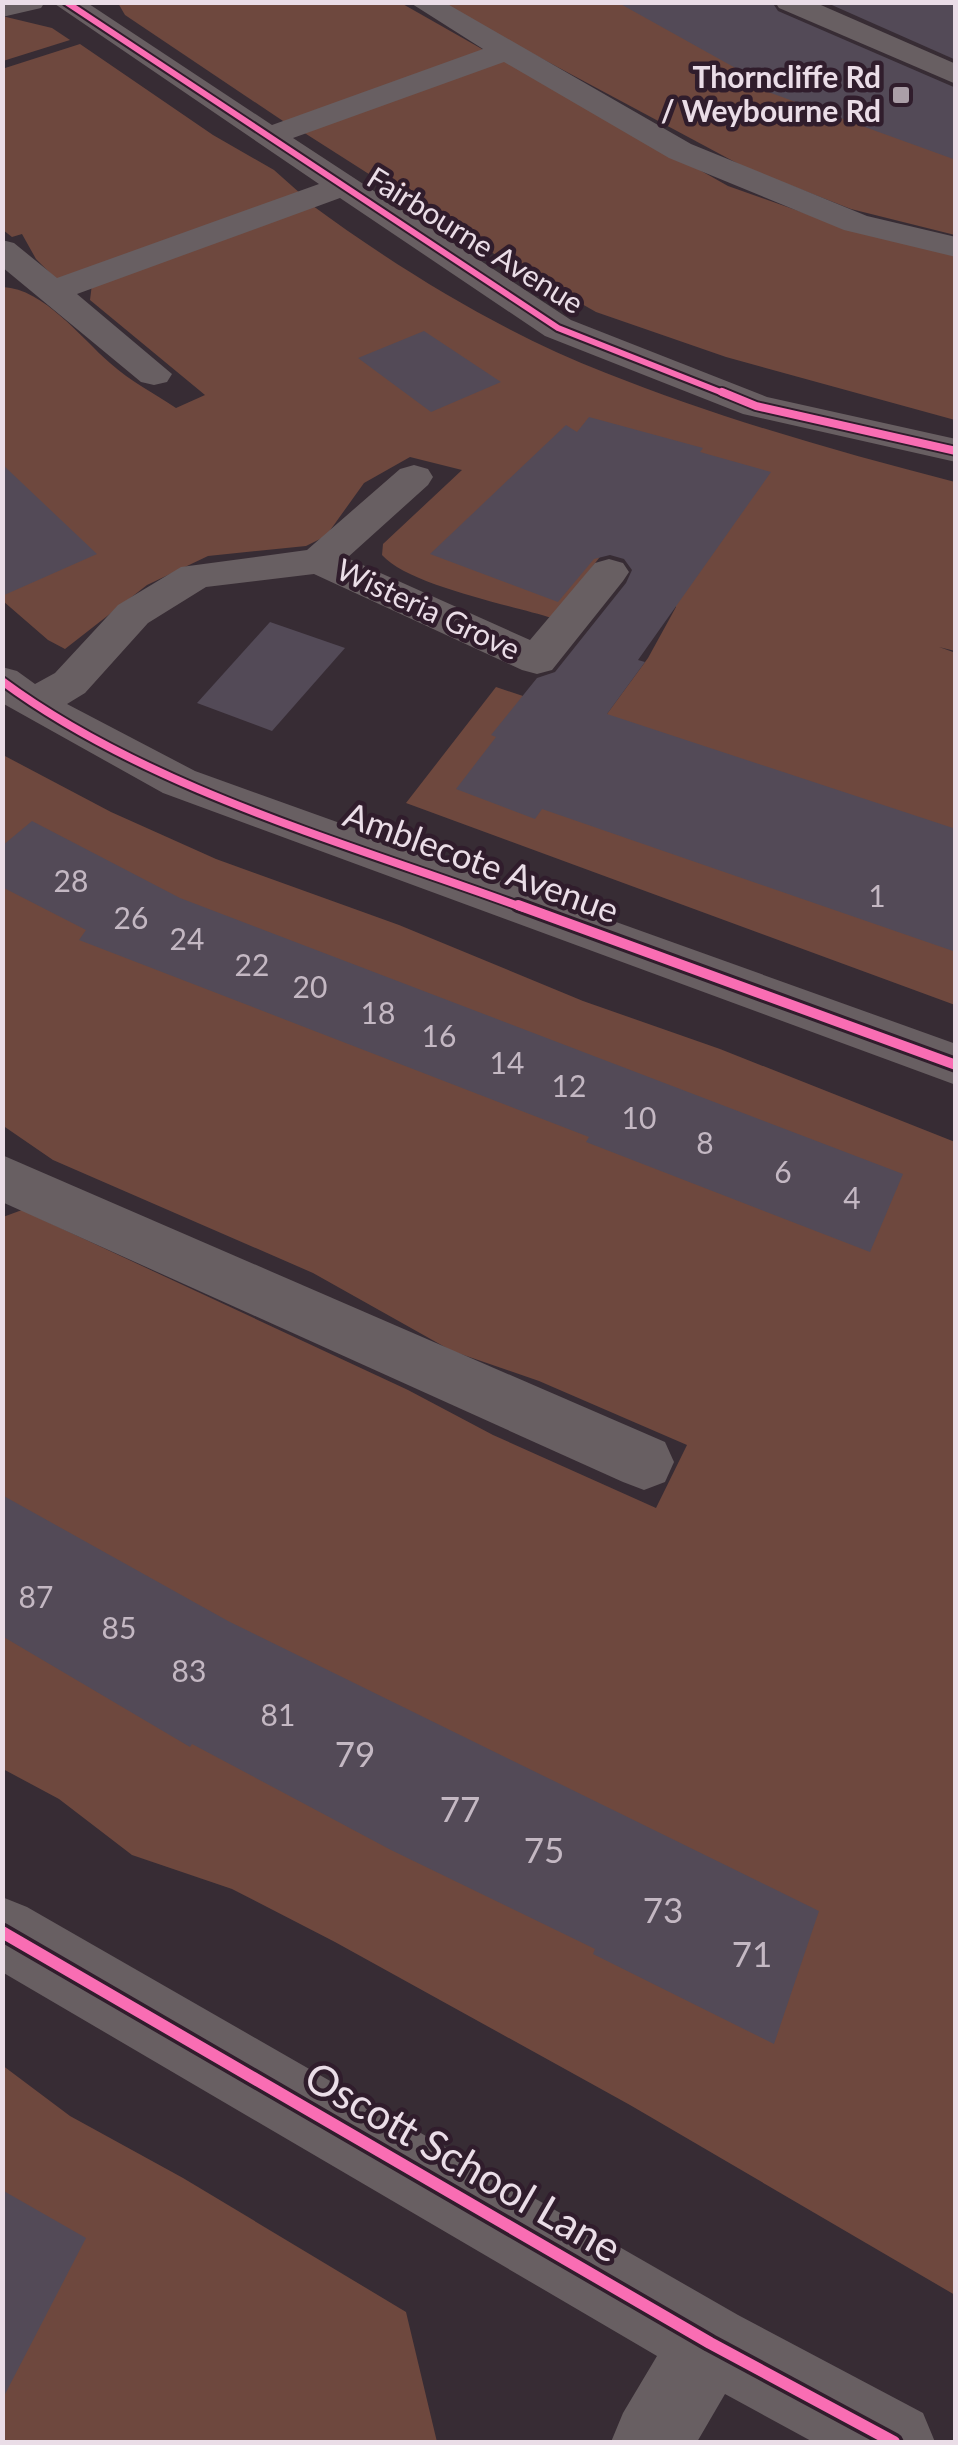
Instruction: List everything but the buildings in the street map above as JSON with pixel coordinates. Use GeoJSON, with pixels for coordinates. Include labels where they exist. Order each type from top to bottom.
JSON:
{"type":"FeatureCollection","features":[{"type":"Feature","properties":{"kind":"street"},"geometry":{"type":"LineString","coordinates":[[2,9],[30,2]]}},
{"type":"Feature","properties":{"kind":"street","name":"Fairbourne Avenue"},"geometry":{"type":"LineString","coordinates":[[66,2],[558,328],[756,406],[956,450]]}},
{"type":"Feature","properties":{"kind":"street"},"geometry":{"type":"LineString","coordinates":[[423,2],[680,151],[856,223],[956,247]]}},
{"type":"Feature","properties":{"kind":"street"},"geometry":{"type":"LineString","coordinates":[[789,2],[956,75]]}},
{"type":"Feature","properties":{"kind":"street"},"geometry":{"type":"LineString","coordinates":[[266,137],[506,51]]}},
{"type":"Feature","properties":{"kind":"street"},"geometry":{"type":"LineString","coordinates":[[55,290],[342,186]]}},
{"type":"Feature","properties":{"kind":"street"},"geometry":{"type":"LineString","coordinates":[[10,265],[55,290],[154,374]]}},
{"type":"Feature","properties":{"kind":"street","name":"Wisteria Grove"},"geometry":{"type":"LineString","coordinates":[[319,561],[414,477]]}},
{"type":"Feature","properties":{"kind":"street","name":"Wisteria Grove"},"geometry":{"type":"LineString","coordinates":[[18,692],[70,683],[132,614],[194,576],[319,561],[536,660],[609,572]]}},
{"type":"Feature","properties":{"kind":"street","name":"Amblecote Avenue"},"geometry":{"type":"LineString","coordinates":[[18,692],[178,782],[956,1065]]}},
{"type":"Feature","properties":{"kind":"street"},"geometry":{"type":"LineString","coordinates":[[2,1176],[644,1462]]}},
{"type":"Feature","properties":{"kind":"street","name":"Oscott School Lane"},"geometry":{"type":"LineString","coordinates":[[2,1932],[710,2342],[894,2442]]}},
{"type":"Feature","properties":{"kind":"street"},"geometry":{"type":"LineString","coordinates":[[652,2442],[710,2342]]}},
{"type":"Feature","properties":{"kind":"shaded area"},"geometry":{"type":"Polygon","coordinates":[[[118,3],[401,3],[489,53],[286,123],[125,15],[118,3]]]}},
{"type":"Feature","properties":{"kind":"shaded area"},"geometry":{"type":"Polygon","coordinates":[[[438,3],[734,3],[955,99],[955,235],[851,209],[746,168],[438,3]]]}},
{"type":"Feature","properties":{"kind":"shaded area"},"geometry":{"type":"Polygon","coordinates":[[[2,16],[52,28],[70,40],[3,61],[2,16]]]}},
{"type":"Feature","properties":{"kind":"shaded area"},"geometry":{"type":"Polygon","coordinates":[[[80,44],[213,135],[274,170],[301,194],[58,281],[36,259],[22,234],[12,237],[3,230],[2,69],[80,44]]]}},
{"type":"Feature","properties":{"kind":"shaded area"},"geometry":{"type":"Polygon","coordinates":[[[501,58],[728,186],[841,226],[955,253],[955,420],[726,357],[596,312],[499,257],[303,132],[501,58]]]}},
{"type":"Feature","properties":{"kind":"shaded area"},"geometry":{"type":"Polygon","coordinates":[[[309,203],[452,298],[567,357],[735,419],[955,482],[955,651],[939,647],[956,653],[955,1005],[406,803],[496,687],[601,722],[648,658],[676,607],[625,525],[552,618],[461,593],[414,576],[382,555],[383,544],[462,470],[410,457],[364,483],[326,536],[306,546],[208,556],[147,585],[65,649],[48,640],[3,601],[3,287],[33,296],[47,305],[118,370],[176,408],[205,395],[90,300],[92,284],[309,203]]]}},
{"type":"Feature","properties":{"kind":"shaded area"},"geometry":{"type":"Polygon","coordinates":[[[3,755],[111,812],[216,859],[399,925],[583,1001],[720,1049],[955,1142],[955,2295],[630,2105],[335,1942],[232,1889],[132,1855],[59,1799],[3,1769],[3,1217],[22,1210],[408,1390],[493,1435],[656,1508],[687,1445],[539,1381],[452,1351],[313,1273],[53,1160],[2,1125],[3,755]]]}},
{"type":"Feature","properties":{"kind":"shaded area"},"geometry":{"type":"Polygon","coordinates":[[[2,2065],[70,2116],[183,2178],[406,2312],[437,2442],[3,2442],[2,2065]]]}},
{"type":"Feature","properties":{"kind":"cycle path"},"geometry":{"type":"LineString","coordinates":[[66,2],[558,328],[756,406],[956,451]]}},
{"type":"Feature","properties":{"kind":"cycle path"},"geometry":{"type":"LineString","coordinates":[[2,681],[33,704],[179,782],[956,1065]]}},
{"type":"Feature","properties":{"kind":"cycle path"},"geometry":{"type":"LineString","coordinates":[[2,1932],[710,2343],[894,2442]]}},
{"type":"Feature","properties":{"kind":"place","name":"Thorncliffe Rd / Weybourne Rd"},"geometry":{"type":"Point","coordinates":[901,95]}}]}
